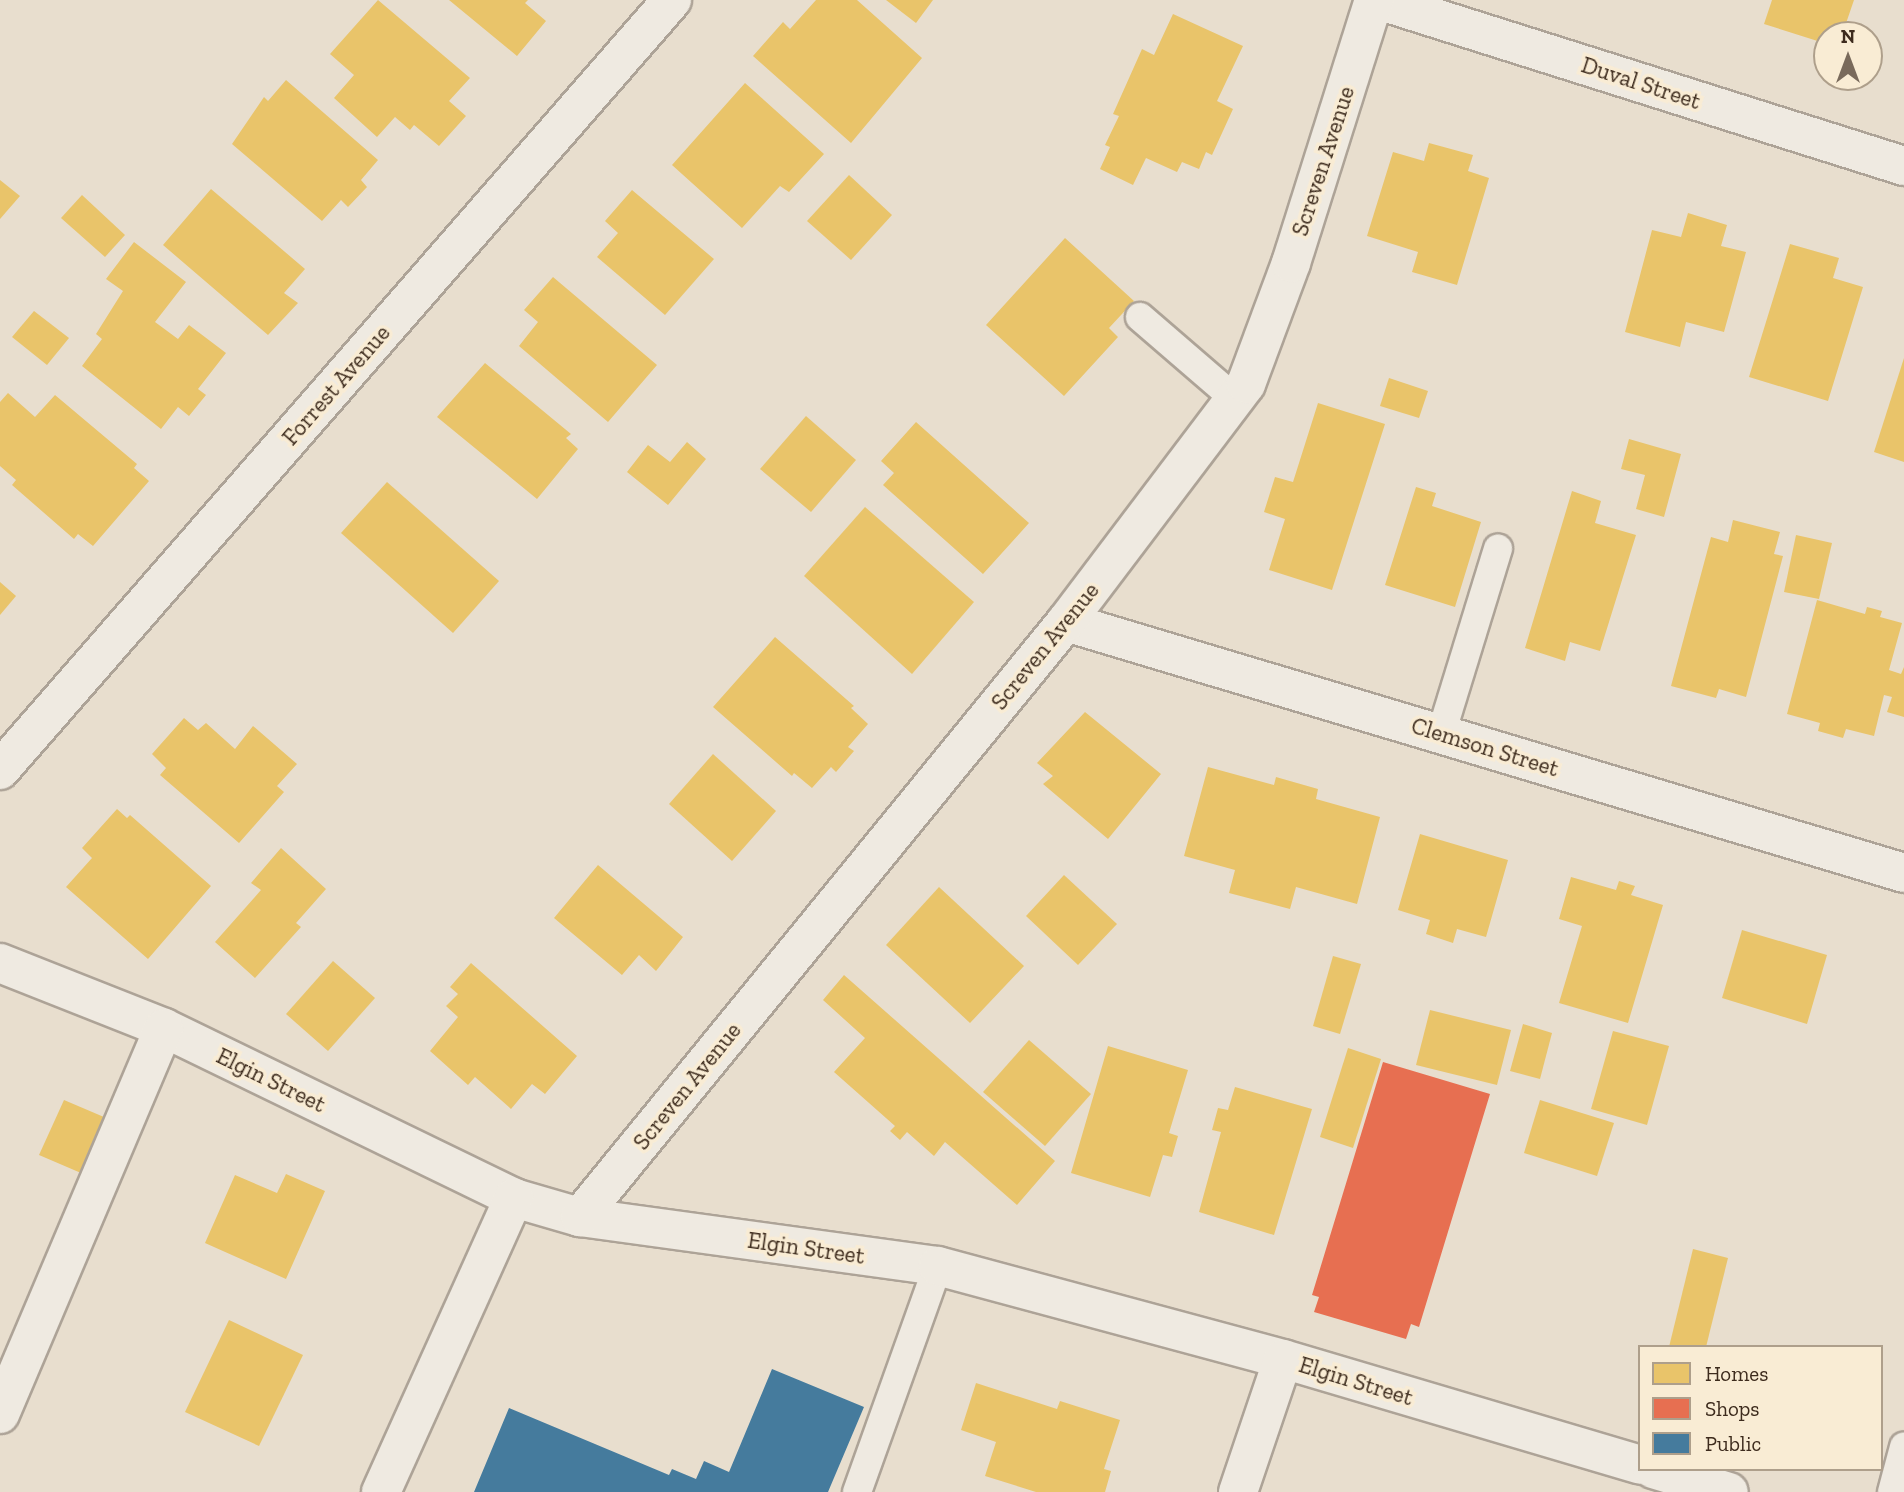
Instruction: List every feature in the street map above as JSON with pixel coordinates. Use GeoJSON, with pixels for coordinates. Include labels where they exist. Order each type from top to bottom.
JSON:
{"type":"FeatureCollection","features":[{"type":"Feature","properties":{"kind":"street","name":"Forrest Avenue"},"geometry":{"type":"LineString","coordinates":[[0,771],[672,0]]}},
{"type":"Feature","properties":{"kind":"street","name":"Duval Street"},"geometry":{"type":"LineString","coordinates":[[1376,0],[1904,166]]}},
{"type":"Feature","properties":{"kind":"street","name":"Screven Avenue"},"geometry":{"type":"LineString","coordinates":[[580,1217],[1066,622],[1246,384],[1291,263],[1376,0]]}},
{"type":"Feature","properties":{"kind":"street","name":"Clemson Street"},"geometry":{"type":"LineString","coordinates":[[1066,622],[1904,873]]}},
{"type":"Feature","properties":{"kind":"street","name":"Elgin Street"},"geometry":{"type":"LineString","coordinates":[[0,963],[164,1028],[514,1198],[580,1217],[938,1266],[1283,1359],[1638,1464]]}},
{"type":"Feature","properties":{"kind":"street"},"geometry":{"type":"LineString","coordinates":[[0,1415],[164,1028]]}},
{"type":"Feature","properties":{"kind":"street"},"geometry":{"type":"LineString","coordinates":[[381,1492],[514,1198]]}},
{"type":"Feature","properties":{"kind":"street"},"geometry":{"type":"LineString","coordinates":[[1238,1492],[1283,1359]]}},
{"type":"Feature","properties":{"kind":"street"},"geometry":{"type":"LineString","coordinates":[[1660,1471],[1729,1492]]}},
{"type":"Feature","properties":{"kind":"lane"},"geometry":{"type":"LineString","coordinates":[[1140,317],[1234,398]]}},
{"type":"Feature","properties":{"kind":"lane"},"geometry":{"type":"LineString","coordinates":[[1441,734],[1498,548]]}},
{"type":"Feature","properties":{"kind":"lane"},"geometry":{"type":"LineString","coordinates":[[857,1492],[938,1266]]}},
{"type":"Feature","properties":{"kind":"lane"},"geometry":{"type":"LineString","coordinates":[[1892,1492],[1904,1447]]}},
{"type":"Feature","properties":{"kind":"building: Homes"},"geometry":{"type":"Polygon","coordinates":[[[378,0],[470,78],[449,101],[466,116],[439,146],[414,125],[410,130],[395,117],[377,137],[334,98],[354,75],[330,54],[378,0]]]}},
{"type":"Feature","properties":{"kind":"building: Homes"},"geometry":{"type":"Polygon","coordinates":[[[449,0],[528,0],[525,3],[546,21],[517,56],[449,0]]]}},
{"type":"Feature","properties":{"kind":"building: Homes"},"geometry":{"type":"Polygon","coordinates":[[[816,0],[857,0],[922,58],[851,143],[753,56],[783,22],[790,29],[816,0]]]}},
{"type":"Feature","properties":{"kind":"building: Homes"},"geometry":{"type":"Polygon","coordinates":[[[886,0],[933,0],[916,23],[886,0]]]}},
{"type":"Feature","properties":{"kind":"building: Homes"},"geometry":{"type":"Polygon","coordinates":[[[1772,0],[1854,0],[1847,21],[1813,21],[1813,40],[1764,24],[1772,0]]]}},
{"type":"Feature","properties":{"kind":"building: Homes"},"geometry":{"type":"Polygon","coordinates":[[[1173,14],[1243,46],[1217,101],[1233,109],[1212,155],[1206,152],[1199,169],[1182,162],[1177,172],[1146,158],[1133,185],[1100,169],[1110,147],[1105,145],[1119,116],[1113,114],[1142,49],[1154,55],[1173,14]]]}},
{"type":"Feature","properties":{"kind":"building: Homes"},"geometry":{"type":"Polygon","coordinates":[[[286,80],[378,160],[361,180],[367,187],[348,207],[341,200],[322,221],[232,144],[264,97],[268,101],[286,80]]]}},
{"type":"Feature","properties":{"kind":"building: Homes"},"geometry":{"type":"Polygon","coordinates":[[[745,83],[824,154],[789,192],[780,186],[742,228],[672,165],[745,83]]]}},
{"type":"Feature","properties":{"kind":"building: Homes"},"geometry":{"type":"Polygon","coordinates":[[[1429,143],[1473,155],[1468,171],[1489,178],[1457,285],[1412,272],[1418,252],[1367,236],[1393,152],[1424,161],[1429,143]]]}},
{"type":"Feature","properties":{"kind":"building: Homes"},"geometry":{"type":"Polygon","coordinates":[[[849,175],[892,215],[851,260],[807,221],[849,175]]]}},
{"type":"Feature","properties":{"kind":"building: Homes"},"geometry":{"type":"Polygon","coordinates":[[[0,180],[20,196],[0,219],[0,180]]]}},
{"type":"Feature","properties":{"kind":"building: Homes"},"geometry":{"type":"Polygon","coordinates":[[[211,189],[305,269],[284,293],[298,303],[268,335],[163,245],[211,189]]]}},
{"type":"Feature","properties":{"kind":"building: Homes"},"geometry":{"type":"Polygon","coordinates":[[[632,190],[714,259],[665,315],[597,257],[618,233],[605,221],[632,190]]]}},
{"type":"Feature","properties":{"kind":"building: Homes"},"geometry":{"type":"Polygon","coordinates":[[[82,195],[125,235],[105,257],[61,218],[82,195]]]}},
{"type":"Feature","properties":{"kind":"building: Homes"},"geometry":{"type":"Polygon","coordinates":[[[1688,213],[1727,225],[1721,246],[1746,252],[1724,332],[1686,322],[1680,347],[1625,332],[1652,230],[1681,237],[1688,213]]]}},
{"type":"Feature","properties":{"kind":"building: Homes"},"geometry":{"type":"Polygon","coordinates":[[[1065,238],[1134,301],[1109,328],[1118,337],[1064,396],[986,325],[1065,238]]]}},
{"type":"Feature","properties":{"kind":"building: Homes"},"geometry":{"type":"Polygon","coordinates":[[[134,242],[186,282],[155,322],[178,339],[189,325],[226,353],[198,389],[206,395],[189,416],[178,407],[161,429],[82,366],[102,339],[96,334],[123,291],[106,279],[134,242]]]}},
{"type":"Feature","properties":{"kind":"building: Homes"},"geometry":{"type":"Polygon","coordinates":[[[1790,244],[1839,258],[1833,278],[1863,287],[1828,401],[1749,377],[1790,244]]]}},
{"type":"Feature","properties":{"kind":"building: Homes"},"geometry":{"type":"Polygon","coordinates":[[[553,277],[657,365],[608,422],[519,346],[538,322],[524,310],[553,277]]]}},
{"type":"Feature","properties":{"kind":"building: Homes"},"geometry":{"type":"Polygon","coordinates":[[[34,311],[69,338],[47,365],[12,337],[34,311]]]}},
{"type":"Feature","properties":{"kind":"building: Homes"},"geometry":{"type":"Polygon","coordinates":[[[1904,358],[1904,462],[1874,452],[1904,358]]]}},
{"type":"Feature","properties":{"kind":"building: Homes"},"geometry":{"type":"Polygon","coordinates":[[[485,363],[571,434],[566,438],[578,449],[537,499],[437,417],[485,363]]]}},
{"type":"Feature","properties":{"kind":"building: Homes"},"geometry":{"type":"Polygon","coordinates":[[[1389,378],[1428,391],[1419,418],[1380,406],[1389,378]]]}},
{"type":"Feature","properties":{"kind":"building: Homes"},"geometry":{"type":"Polygon","coordinates":[[[8,393],[35,417],[55,395],[137,464],[134,468],[149,481],[93,546],[78,534],[74,539],[12,485],[16,480],[0,466],[0,402],[8,393]]]}},
{"type":"Feature","properties":{"kind":"building: Homes"},"geometry":{"type":"Polygon","coordinates":[[[1318,403],[1385,424],[1332,590],[1269,570],[1285,519],[1264,512],[1275,477],[1293,482],[1318,403]]]}},
{"type":"Feature","properties":{"kind":"building: Homes"},"geometry":{"type":"Polygon","coordinates":[[[806,416],[856,460],[811,512],[760,469],[806,416]]]}},
{"type":"Feature","properties":{"kind":"building: Homes"},"geometry":{"type":"Polygon","coordinates":[[[916,422],[1029,523],[983,574],[883,485],[894,473],[881,461],[916,422]]]}},
{"type":"Feature","properties":{"kind":"building: Homes"},"geometry":{"type":"Polygon","coordinates":[[[1629,439],[1681,454],[1664,517],[1636,509],[1645,475],[1621,469],[1629,439]]]}},
{"type":"Feature","properties":{"kind":"building: Homes"},"geometry":{"type":"Polygon","coordinates":[[[687,442],[706,459],[668,505],[627,472],[648,445],[670,462],[687,442]]]}},
{"type":"Feature","properties":{"kind":"building: Homes"},"geometry":{"type":"Polygon","coordinates":[[[387,482],[499,581],[453,633],[341,533],[387,482]]]}},
{"type":"Feature","properties":{"kind":"building: Homes"},"geometry":{"type":"Polygon","coordinates":[[[1416,487],[1436,493],[1432,506],[1481,522],[1455,607],[1385,585],[1416,487]]]}},
{"type":"Feature","properties":{"kind":"building: Homes"},"geometry":{"type":"Polygon","coordinates":[[[1572,491],[1601,501],[1595,523],[1636,535],[1600,651],[1570,642],[1565,661],[1525,648],[1572,491]]]}},
{"type":"Feature","properties":{"kind":"building: Homes"},"geometry":{"type":"Polygon","coordinates":[[[865,507],[974,602],[912,674],[804,576],[865,507]]]}},
{"type":"Feature","properties":{"kind":"building: Homes"},"geometry":{"type":"Polygon","coordinates":[[[1733,520],[1780,532],[1774,554],[1783,556],[1746,697],[1719,689],[1716,698],[1671,686],[1711,537],[1728,542],[1733,520]]]}},
{"type":"Feature","properties":{"kind":"building: Homes"},"geometry":{"type":"Polygon","coordinates":[[[1796,535],[1832,543],[1819,599],[1784,592],[1796,535]]]}},
{"type":"Feature","properties":{"kind":"building: Homes"},"geometry":{"type":"Polygon","coordinates":[[[0,582],[16,596],[0,615],[0,582]]]}},
{"type":"Feature","properties":{"kind":"building: Homes"},"geometry":{"type":"Polygon","coordinates":[[[1817,600],[1865,614],[1867,607],[1882,611],[1880,617],[1902,623],[1889,670],[1901,674],[1904,667],[1904,717],[1887,712],[1892,697],[1884,695],[1874,736],[1846,729],[1843,738],[1818,731],[1820,723],[1787,714],[1817,600]]]}},
{"type":"Feature","properties":{"kind":"building: Homes"},"geometry":{"type":"Polygon","coordinates":[[[775,637],[854,706],[851,708],[868,724],[848,747],[854,751],[836,772],[831,767],[812,788],[794,773],[792,776],[713,707],[775,637]]]}},
{"type":"Feature","properties":{"kind":"building: Homes"},"geometry":{"type":"Polygon","coordinates":[[[1085,712],[1161,774],[1108,839],[1043,784],[1053,776],[1037,763],[1085,712]]]}},
{"type":"Feature","properties":{"kind":"building: Homes"},"geometry":{"type":"Polygon","coordinates":[[[184,718],[198,730],[206,723],[235,749],[253,726],[297,764],[277,786],[284,792],[239,843],[160,775],[166,768],[152,754],[184,718]]]}},
{"type":"Feature","properties":{"kind":"building: Homes"},"geometry":{"type":"Polygon","coordinates":[[[713,754],[776,811],[732,861],[669,804],[713,754]]]}},
{"type":"Feature","properties":{"kind":"building: Homes"},"geometry":{"type":"Polygon","coordinates":[[[1208,767],[1274,785],[1276,777],[1318,789],[1316,799],[1380,817],[1357,904],[1296,887],[1290,909],[1229,893],[1235,870],[1184,856],[1208,767]]]}},
{"type":"Feature","properties":{"kind":"building: Homes"},"geometry":{"type":"Polygon","coordinates":[[[117,809],[127,818],[130,815],[211,886],[148,959],[66,887],[92,858],[82,848],[117,809]]]}},
{"type":"Feature","properties":{"kind":"building: Homes"},"geometry":{"type":"Polygon","coordinates":[[[1420,834],[1508,860],[1486,937],[1457,929],[1453,943],[1426,934],[1430,920],[1398,910],[1420,834]]]}},
{"type":"Feature","properties":{"kind":"building: Homes"},"geometry":{"type":"Polygon","coordinates":[[[281,848],[326,889],[296,923],[301,927],[255,978],[215,942],[261,890],[251,883],[281,848]]]}},
{"type":"Feature","properties":{"kind":"building: Homes"},"geometry":{"type":"Polygon","coordinates":[[[598,865],[683,937],[656,971],[639,955],[622,975],[554,918],[598,865]]]}},
{"type":"Feature","properties":{"kind":"building: Homes"},"geometry":{"type":"Polygon","coordinates":[[[1064,875],[1117,924],[1078,965],[1026,916],[1064,875]]]}},
{"type":"Feature","properties":{"kind":"building: Homes"},"geometry":{"type":"Polygon","coordinates":[[[1571,877],[1616,890],[1619,881],[1635,886],[1631,895],[1663,905],[1628,1023],[1559,1003],[1582,926],[1559,919],[1571,877]]]}},
{"type":"Feature","properties":{"kind":"building: Homes"},"geometry":{"type":"Polygon","coordinates":[[[939,887],[1024,966],[970,1023],[886,945],[939,887]]]}},
{"type":"Feature","properties":{"kind":"building: Homes"},"geometry":{"type":"Polygon","coordinates":[[[1742,930],[1827,955],[1807,1024],[1722,998],[1742,930]]]}},
{"type":"Feature","properties":{"kind":"building: Homes"},"geometry":{"type":"Polygon","coordinates":[[[1333,956],[1361,964],[1340,1034],[1313,1026],[1333,956]]]}},
{"type":"Feature","properties":{"kind":"building: Homes"},"geometry":{"type":"Polygon","coordinates":[[[333,961],[375,998],[328,1051],[286,1014],[333,961]]]}},
{"type":"Feature","properties":{"kind":"building: Homes"},"geometry":{"type":"Polygon","coordinates":[[[471,963],[577,1056],[545,1094],[532,1084],[511,1109],[475,1077],[468,1085],[430,1051],[458,1017],[446,1006],[458,994],[450,987],[471,963]]]}},
{"type":"Feature","properties":{"kind":"building: Homes"},"geometry":{"type":"Polygon","coordinates":[[[844,975],[1055,1161],[1017,1205],[945,1142],[934,1156],[907,1132],[900,1140],[890,1131],[895,1126],[834,1072],[865,1038],[823,1000],[844,975]]]}},
{"type":"Feature","properties":{"kind":"building: Homes"},"geometry":{"type":"Polygon","coordinates":[[[1430,1010],[1511,1030],[1497,1085],[1416,1065],[1430,1010]]]}},
{"type":"Feature","properties":{"kind":"building: Homes"},"geometry":{"type":"Polygon","coordinates":[[[1523,1024],[1552,1033],[1540,1079],[1510,1071],[1523,1024]]]}},
{"type":"Feature","properties":{"kind":"building: Homes"},"geometry":{"type":"Polygon","coordinates":[[[1613,1031],[1669,1046],[1647,1125],[1591,1109],[1613,1031]]]}},
{"type":"Feature","properties":{"kind":"building: Homes"},"geometry":{"type":"Polygon","coordinates":[[[1029,1040],[1091,1094],[1045,1146],[983,1092],[1029,1040]]]}},
{"type":"Feature","properties":{"kind":"building: Homes"},"geometry":{"type":"Polygon","coordinates":[[[1108,1046],[1188,1070],[1169,1133],[1178,1136],[1172,1157],[1163,1155],[1150,1197],[1071,1173],[1108,1046]]]}},
{"type":"Feature","properties":{"kind":"building: Homes"},"geometry":{"type":"Polygon","coordinates":[[[1348,1048],[1381,1059],[1353,1148],[1320,1137],[1348,1048]]]}},
{"type":"Feature","properties":{"kind":"building: Homes"},"geometry":{"type":"Polygon","coordinates":[[[1235,1087],[1312,1109],[1274,1235],[1199,1212],[1221,1132],[1212,1130],[1218,1108],[1228,1110],[1235,1087]]]}},
{"type":"Feature","properties":{"kind":"building: Homes"},"geometry":{"type":"Polygon","coordinates":[[[64,1100],[118,1123],[95,1179],[39,1155],[64,1100]]]}},
{"type":"Feature","properties":{"kind":"building: Homes"},"geometry":{"type":"Polygon","coordinates":[[[1540,1100],[1614,1123],[1597,1176],[1524,1153],[1540,1100]]]}},
{"type":"Feature","properties":{"kind":"building: Homes"},"geometry":{"type":"Polygon","coordinates":[[[286,1174],[325,1191],[286,1279],[205,1243],[235,1175],[277,1193],[286,1174]]]}},
{"type":"Feature","properties":{"kind":"building: Homes"},"geometry":{"type":"Polygon","coordinates":[[[1693,1249],[1728,1258],[1706,1345],[1669,1345],[1693,1249]]]}},
{"type":"Feature","properties":{"kind":"building: Homes"},"geometry":{"type":"Polygon","coordinates":[[[229,1320],[303,1355],[259,1446],[185,1412],[229,1320]]]}},
{"type":"Feature","properties":{"kind":"building: Homes"},"geometry":{"type":"Polygon","coordinates":[[[976,1383],[1057,1409],[1060,1401],[1120,1420],[1104,1469],[1111,1471],[1105,1492],[1036,1492],[985,1476],[996,1442],[961,1430],[976,1383]]]}},
{"type":"Feature","properties":{"kind":"building: Shops"},"geometry":{"type":"Polygon","coordinates":[[[1383,1062],[1490,1094],[1419,1327],[1411,1324],[1406,1339],[1314,1312],[1319,1297],[1312,1295],[1383,1062]]]}},
{"type":"Feature","properties":{"kind":"building: Public"},"geometry":{"type":"Polygon","coordinates":[[[772,1369],[864,1407],[828,1492],[474,1492],[509,1408],[669,1475],[672,1469],[696,1479],[704,1461],[729,1472],[772,1369]]]}}]}
